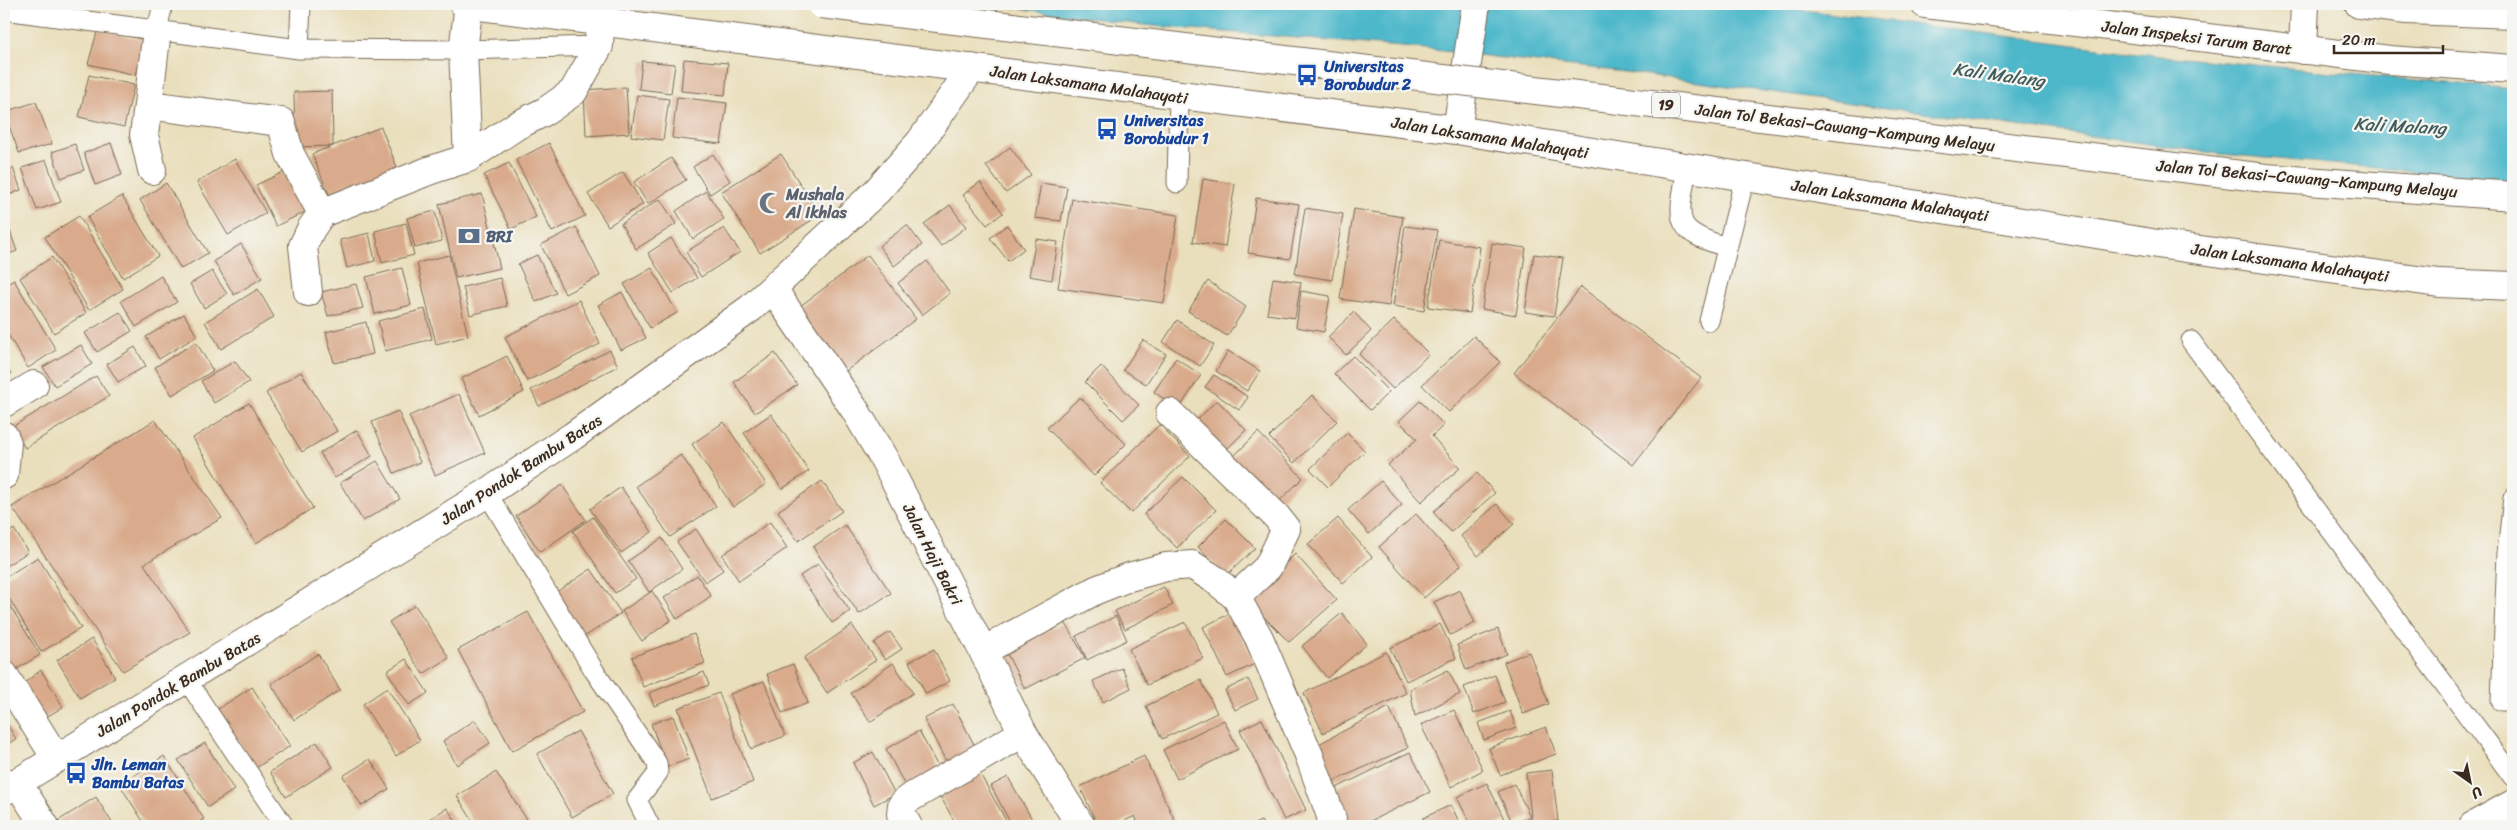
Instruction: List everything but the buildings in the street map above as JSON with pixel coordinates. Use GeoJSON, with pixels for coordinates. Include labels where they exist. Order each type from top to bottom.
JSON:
{"type":"FeatureCollection","features":[{"type":"Feature","properties":{"kind":"main road","name":"Jalan Laksamana Malahayati"},"geometry":{"type":"LineString","coordinates":[[464,4],[599,34],[972,68],[1179,96],[1310,110],[1457,130],[2173,246],[2439,283],[2513,286]]}},
{"type":"Feature","properties":{"kind":"main road"},"geometry":{"type":"LineString","coordinates":[[468,158],[463,50],[469,4]]}},
{"type":"Feature","properties":{"kind":"main road","name":"Jalan Tol Bekasi–Cawang–Kampung Melayu"},"geometry":{"type":"LineString","coordinates":[[820,4],[2266,178],[2513,196]]}},
{"type":"Feature","properties":{"kind":"main road"},"geometry":{"type":"LineString","coordinates":[[1457,130],[1476,4]]}},
{"type":"Feature","properties":{"kind":"main road","name":"Jalan Inspeksi Tarum Barat"},"geometry":{"type":"LineString","coordinates":[[1925,4],[2303,50],[2305,4]]}},
{"type":"Feature","properties":{"kind":"main road"},"geometry":{"type":"LineString","coordinates":[[2359,4],[2407,10],[2513,14]]}},
{"type":"Feature","properties":{"kind":"main road"},"geometry":{"type":"LineString","coordinates":[[152,170],[144,135],[157,30]]}},
{"type":"Feature","properties":{"kind":"main road"},"geometry":{"type":"LineString","coordinates":[[308,292],[304,246],[311,229],[322,213],[431,170],[468,158],[573,92],[599,34]]}},
{"type":"Feature","properties":{"kind":"main road"},"geometry":{"type":"LineString","coordinates":[[2303,50],[2390,60],[2513,68]]}},
{"type":"Feature","properties":{"kind":"main road","name":"Jalan Pondok Bambu Batas"},"geometry":{"type":"LineString","coordinates":[[11,786],[487,493],[581,430],[752,308],[877,191],[920,142],[972,68]]}},
{"type":"Feature","properties":{"kind":"main road"},"geometry":{"type":"LineString","coordinates":[[148,105],[281,122],[290,154],[322,213]]}},
{"type":"Feature","properties":{"kind":"main road","name":"Jalan Haji Bakri"},"geometry":{"type":"LineString","coordinates":[[773,289],[855,410],[884,459],[984,651],[1023,733],[1081,826]]}},
{"type":"Feature","properties":{"kind":"main road"},"geometry":{"type":"LineString","coordinates":[[4,403],[34,386]]}},
{"type":"Feature","properties":{"kind":"main road"},"geometry":{"type":"LineString","coordinates":[[1170,413],[1286,529],[1268,567],[1236,597]]}},
{"type":"Feature","properties":{"kind":"main road"},"geometry":{"type":"LineString","coordinates":[[4,436],[7,443],[4,475]]}},
{"type":"Feature","properties":{"kind":"main road"},"geometry":{"type":"LineString","coordinates":[[984,651],[1096,590],[1129,577],[1166,567],[1192,565],[1214,579],[1236,597],[1259,638],[1295,722],[1332,819],[1330,826]]}},
{"type":"Feature","properties":{"kind":"main road"},"geometry":{"type":"LineString","coordinates":[[4,675],[56,758]]}},
{"type":"Feature","properties":{"kind":"main road"},"geometry":{"type":"LineString","coordinates":[[908,826],[902,814],[902,805],[908,799],[1023,733]]}},
{"type":"Feature","properties":{"kind":"main road"},"geometry":{"type":"LineString","coordinates":[[11,786],[45,826]]}},
{"type":"Feature","properties":{"kind":"main road"},"geometry":{"type":"LineString","coordinates":[[2472,826],[2513,804]]}},
{"type":"Feature","properties":{"kind":"lane"},"geometry":{"type":"LineString","coordinates":[[157,30],[163,4]]}},
{"type":"Feature","properties":{"kind":"lane"},"geometry":{"type":"LineString","coordinates":[[299,49],[302,4]]}},
{"type":"Feature","properties":{"kind":"lane"},"geometry":{"type":"LineString","coordinates":[[4,10],[299,49],[463,50],[599,34]]}},
{"type":"Feature","properties":{"kind":"lane"},"geometry":{"type":"LineString","coordinates":[[1177,183],[1179,96]]}},
{"type":"Feature","properties":{"kind":"lane"},"geometry":{"type":"LineString","coordinates":[[1687,168],[1680,219],[1687,231],[1705,240],[1727,247]]}},
{"type":"Feature","properties":{"kind":"lane"},"geometry":{"type":"LineString","coordinates":[[1709,321],[1745,177]]}},
{"type":"Feature","properties":{"kind":"lane"},"geometry":{"type":"LineString","coordinates":[[2191,342],[2513,777]]}},
{"type":"Feature","properties":{"kind":"lane"},"geometry":{"type":"LineString","coordinates":[[487,493],[595,672],[657,763],[658,773],[638,800],[650,826]]}},
{"type":"Feature","properties":{"kind":"lane"},"geometry":{"type":"LineString","coordinates":[[2513,498],[2507,553],[2501,701],[2513,701]]}},
{"type":"Feature","properties":{"kind":"lane"},"geometry":{"type":"LineString","coordinates":[[186,679],[284,826]]}},
{"type":"Feature","properties":{"kind":"water","name":"Kali Malang"},"geometry":{"type":"Polygon","coordinates":[[[986,4],[1756,4],[2161,56],[2513,89],[2513,180],[2221,154],[1633,73],[1425,49],[1143,25],[986,4]]]}},
{"type":"Feature","properties":{"kind":"place","name":"Universitas Borobudur 2"},"geometry":{"type":"Point","coordinates":[1307,75]}},
{"type":"Feature","properties":{"kind":"place","name":"Universitas Borobudur 1"},"geometry":{"type":"Point","coordinates":[1107,129]}},
{"type":"Feature","properties":{"kind":"place","name":"Mushala Al Ikhlas"},"geometry":{"type":"Point","coordinates":[770,203]}},
{"type":"Feature","properties":{"kind":"place","name":"BRI"},"geometry":{"type":"Point","coordinates":[469,236]}},
{"type":"Feature","properties":{"kind":"place","name":"Jln. Leman Bambu Batas"},"geometry":{"type":"Point","coordinates":[76,773]}}]}
